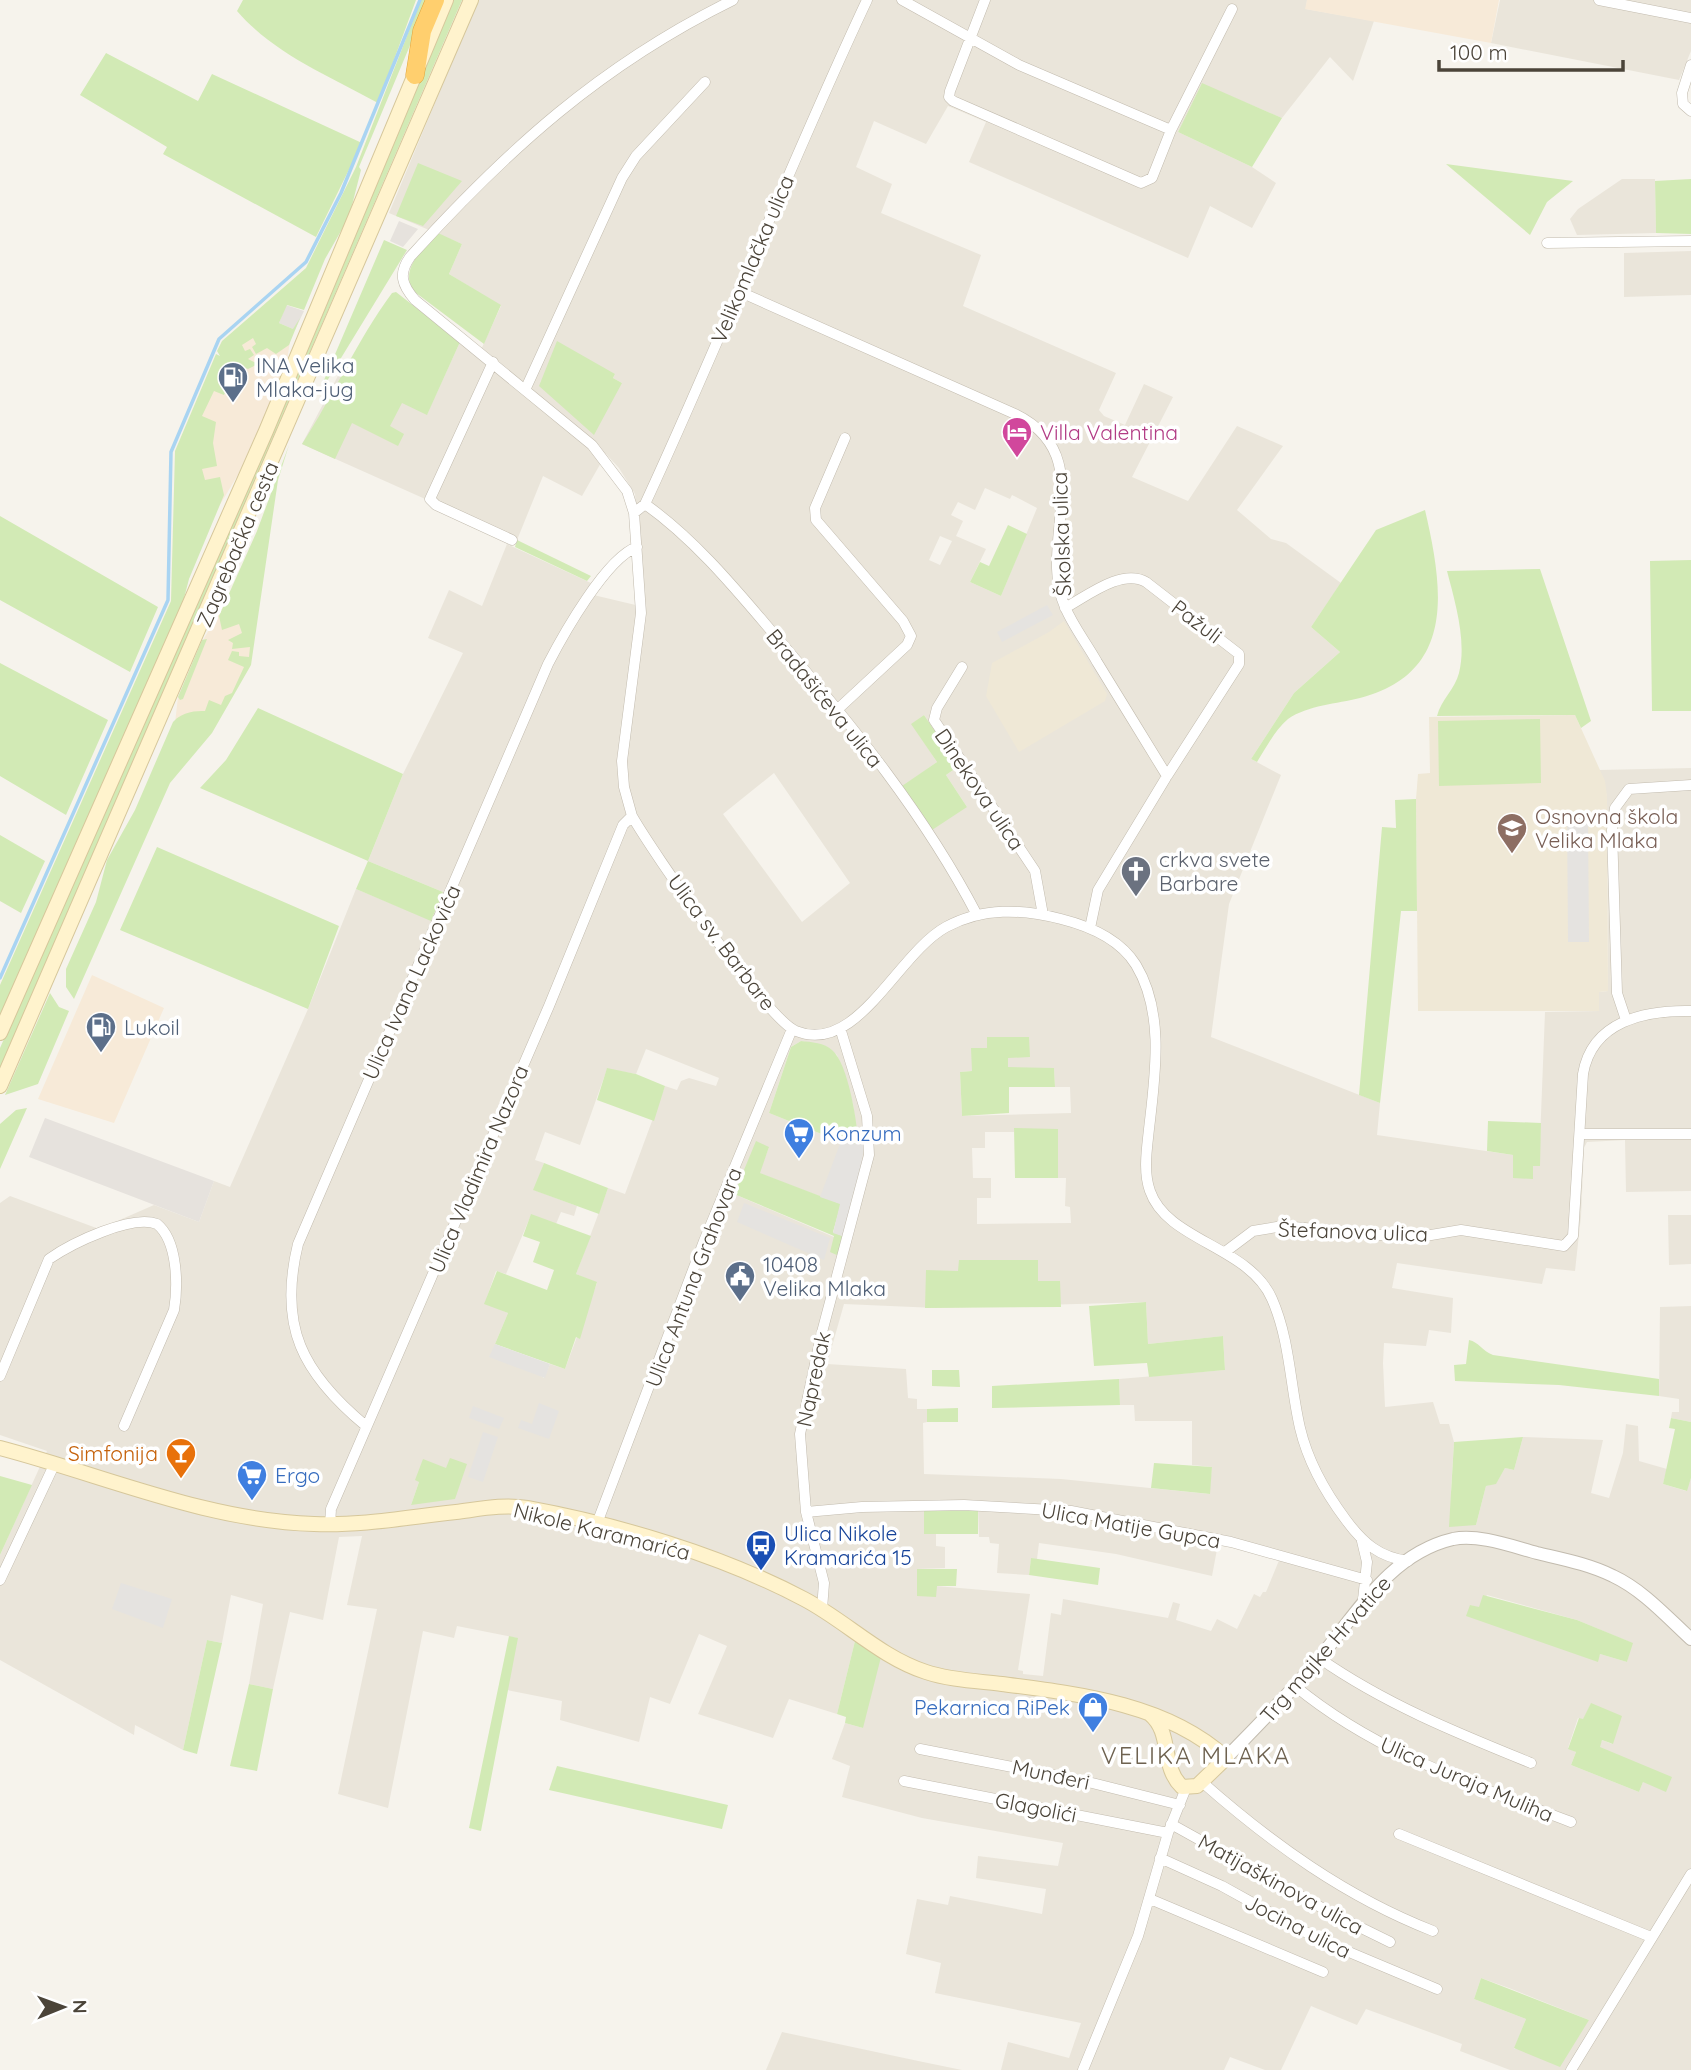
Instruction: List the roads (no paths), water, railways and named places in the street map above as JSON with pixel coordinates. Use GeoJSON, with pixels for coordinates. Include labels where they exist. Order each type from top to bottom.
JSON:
{"type":"FeatureCollection","features":[{"type":"Feature","properties":{"kind":"highway"},"geometry":{"type":"LineString","coordinates":[[415,75],[422,31],[435,0]]}},
{"type":"Feature","properties":{"kind":"main road","name":"Zagrebačka cesta"},"geometry":{"type":"LineString","coordinates":[[0,1033],[266,431],[446,0]]}},
{"type":"Feature","properties":{"kind":"main road","name":"Zagrebačka cesta"},"geometry":{"type":"LineString","coordinates":[[0,1086],[471,0]]}},
{"type":"Feature","properties":{"kind":"main road","name":"Nikole Karamarića"},"geometry":{"type":"LineString","coordinates":[[0,1448],[216,1510],[271,1521],[330,1525],[509,1507],[596,1526],[704,1556],[822,1609],[880,1650],[928,1673],[1055,1692],[1150,1714],[1194,1732],[1226,1758]]}},
{"type":"Feature","properties":{"kind":"main road"},"geometry":{"type":"LineString","coordinates":[[1150,1714],[1162,1727],[1171,1773],[1186,1788]]}},
{"type":"Feature","properties":{"kind":"main road","name":"Trg majke Hrvatice"},"geometry":{"type":"LineString","coordinates":[[1186,1788],[1195,1787],[1202,1782],[1226,1758]]}},
{"type":"Feature","properties":{"kind":"street","name":"Ulica sv. Barbare"},"geometry":{"type":"LineString","coordinates":[[733,0],[676,28],[577,95],[466,195],[410,257],[402,277],[407,291],[415,300],[526,388],[603,457],[627,491],[634,513],[639,632],[622,761],[624,788],[632,816],[748,981],[792,1029],[817,1035],[841,1031]]}},
{"type":"Feature","properties":{"kind":"street","name":"Velikomlačka ulica"},"geometry":{"type":"LineString","coordinates":[[634,513],[645,505],[701,383],[809,123],[867,0]]}},
{"type":"Feature","properties":{"kind":"street"},"geometry":{"type":"LineString","coordinates":[[902,0],[1019,65],[1171,130]]}},
{"type":"Feature","properties":{"kind":"street"},"geometry":{"type":"LineString","coordinates":[[985,0],[949,97],[975,111],[1141,183],[1152,178],[1171,130],[1232,9]]}},
{"type":"Feature","properties":{"kind":"street"},"geometry":{"type":"LineString","coordinates":[[1599,0],[1691,18]]}},
{"type":"Feature","properties":{"kind":"street"},"geometry":{"type":"LineString","coordinates":[[1691,65],[1682,93],[1683,104],[1691,111]]}},
{"type":"Feature","properties":{"kind":"street"},"geometry":{"type":"LineString","coordinates":[[526,388],[622,178],[636,156],[705,82]]}},
{"type":"Feature","properties":{"kind":"street"},"geometry":{"type":"LineString","coordinates":[[1548,243],[1691,241]]}},
{"type":"Feature","properties":{"kind":"street","name":"Školska ulica"},"geometry":{"type":"LineString","coordinates":[[738,291],[1015,414],[1041,432],[1054,452],[1062,478],[1059,569],[1065,608],[1167,776]]}},
{"type":"Feature","properties":{"kind":"street"},"geometry":{"type":"LineString","coordinates":[[493,362],[430,499],[436,505],[512,540]]}},
{"type":"Feature","properties":{"kind":"street"},"geometry":{"type":"LineString","coordinates":[[838,709],[907,645],[911,636],[903,621],[816,520],[815,508],[845,438]]}},
{"type":"Feature","properties":{"kind":"street","name":"Bradašićeva ulica"},"geometry":{"type":"LineString","coordinates":[[645,505],[699,550],[838,709],[922,825],[977,915]]}},
{"type":"Feature","properties":{"kind":"street","name":"Ulica Ivana Lackovića"},"geometry":{"type":"LineString","coordinates":[[366,1426],[326,1386],[299,1342],[289,1291],[298,1244],[548,664],[586,600],[621,556],[636,547]]}},
{"type":"Feature","properties":{"kind":"street","name":"Pažuli"},"geometry":{"type":"LineString","coordinates":[[1065,608],[1111,584],[1134,576],[1146,582],[1239,654],[1239,664],[1167,776]]}},
{"type":"Feature","properties":{"kind":"street","name":"Dinekova ulica"},"geometry":{"type":"LineString","coordinates":[[962,667],[937,708],[934,720],[1035,871],[1043,915]]}},
{"type":"Feature","properties":{"kind":"street"},"geometry":{"type":"LineString","coordinates":[[1090,928],[1098,890],[1167,776]]}},
{"type":"Feature","properties":{"kind":"street"},"geometry":{"type":"LineString","coordinates":[[1626,1020],[1617,993],[1612,830],[1615,808],[1623,793],[1638,787],[1691,785]]}},
{"type":"Feature","properties":{"kind":"street","name":"Ulica Vladimira Nazora"},"geometry":{"type":"LineString","coordinates":[[330,1525],[331,1509],[366,1426],[549,1006],[623,825],[632,816]]}},
{"type":"Feature","properties":{"kind":"street"},"geometry":{"type":"LineString","coordinates":[[841,1031],[857,1018],[898,969],[929,938],[944,928],[977,915],[998,911],[1043,915],[1090,928],[1104,935],[1133,960],[1150,996],[1155,1050],[1146,1161],[1149,1189],[1165,1213],[1253,1272],[1270,1294],[1287,1347],[1300,1427],[1308,1454],[1333,1502],[1360,1538],[1380,1553],[1408,1560]]}},
{"type":"Feature","properties":{"kind":"street"},"geometry":{"type":"LineString","coordinates":[[1691,1011],[1651,1012],[1626,1020],[1596,1044],[1586,1057],[1580,1134],[1691,1134]]}},
{"type":"Feature","properties":{"kind":"street","name":"Ulica Antuna Grahovara"},"geometry":{"type":"LineString","coordinates":[[596,1526],[704,1241],[792,1029]]}},
{"type":"Feature","properties":{"kind":"street","name":"Napredak"},"geometry":{"type":"LineString","coordinates":[[822,1609],[824,1583],[806,1512],[800,1462],[803,1415],[869,1155],[867,1116],[841,1031]]}},
{"type":"Feature","properties":{"kind":"street","name":"Štefanova ulica"},"geometry":{"type":"LineString","coordinates":[[1225,1252],[1253,1231],[1283,1226],[1413,1238],[1461,1230],[1557,1248],[1570,1242],[1574,1223],[1580,1134]]}},
{"type":"Feature","properties":{"kind":"street"},"geometry":{"type":"LineString","coordinates":[[0,1376],[49,1259],[127,1223],[151,1221],[162,1228],[170,1249],[176,1295],[174,1310],[124,1426]]}},
{"type":"Feature","properties":{"kind":"street"},"geometry":{"type":"LineString","coordinates":[[0,1580],[55,1463]]}},
{"type":"Feature","properties":{"kind":"street","name":"Ulica Matije Gupca"},"geometry":{"type":"LineString","coordinates":[[806,1512],[862,1507],[964,1506],[1072,1511],[1207,1536],[1367,1580]]}},
{"type":"Feature","properties":{"kind":"street"},"geometry":{"type":"LineString","coordinates":[[1360,1538],[1367,1562],[1363,1600]]}},
{"type":"Feature","properties":{"kind":"street","name":"Trg majke Hrvatice"},"geometry":{"type":"LineString","coordinates":[[1226,1758],[1295,1686],[1363,1600],[1408,1560],[1439,1544],[1462,1539],[1487,1541],[1600,1570],[1641,1594],[1691,1639]]}},
{"type":"Feature","properties":{"kind":"street"},"geometry":{"type":"LineString","coordinates":[[1319,1658],[1368,1691],[1406,1710],[1531,1763]]}},
{"type":"Feature","properties":{"kind":"street","name":"Ulica Juraja Muliha"},"geometry":{"type":"LineString","coordinates":[[1295,1686],[1335,1718],[1405,1757],[1571,1822]]}},
{"type":"Feature","properties":{"kind":"street","name":"Munđeri"},"geometry":{"type":"LineString","coordinates":[[920,1749],[1049,1773],[1180,1805]]}},
{"type":"Feature","properties":{"kind":"street","name":"Glagolići"},"geometry":{"type":"LineString","coordinates":[[904,1781],[1170,1828]]}},
{"type":"Feature","properties":{"kind":"street"},"geometry":{"type":"LineString","coordinates":[[1202,1782],[1255,1828],[1323,1875],[1375,1905],[1433,1931]]}},
{"type":"Feature","properties":{"kind":"street"},"geometry":{"type":"LineString","coordinates":[[1083,2070],[1138,1936],[1160,1858],[1186,1788]]}},
{"type":"Feature","properties":{"kind":"street","name":"Matijaškinova ulica"},"geometry":{"type":"LineString","coordinates":[[1170,1828],[1390,1942]]}},
{"type":"Feature","properties":{"kind":"street"},"geometry":{"type":"LineString","coordinates":[[1399,1834],[1651,1937]]}},
{"type":"Feature","properties":{"kind":"street","name":"Jocina ulica"},"geometry":{"type":"LineString","coordinates":[[1160,1858],[1222,1886],[1318,1939],[1437,1990]]}},
{"type":"Feature","properties":{"kind":"street"},"geometry":{"type":"LineString","coordinates":[[1571,2070],[1691,1874]]}},
{"type":"Feature","properties":{"kind":"street","name":"Jocina ulica"},"geometry":{"type":"LineString","coordinates":[[1150,1899],[1323,1972]]}},
{"type":"Feature","properties":{"kind":"waterway"},"geometry":{"type":"LineString","coordinates":[[0,978],[168,600],[171,452],[219,339],[306,262],[341,193],[420,0]]}},
{"type":"Feature","properties":{"kind":"place","name":"INA Velika Mlaka-jug"},"geometry":{"type":"Point","coordinates":[233,404]}},
{"type":"Feature","properties":{"kind":"place","name":"Villa Valentina"},"geometry":{"type":"Point","coordinates":[1017,459]}},
{"type":"Feature","properties":{"kind":"place","name":"Osnovna škola Velika Mlaka"},"geometry":{"type":"Point","coordinates":[1512,855]}},
{"type":"Feature","properties":{"kind":"place","name":"crkva svete Barbare"},"geometry":{"type":"Point","coordinates":[1136,898]}},
{"type":"Feature","properties":{"kind":"place","name":"Lukoil"},"geometry":{"type":"Point","coordinates":[101,1054]}},
{"type":"Feature","properties":{"kind":"place","name":"Konzum"},"geometry":{"type":"Point","coordinates":[799,1160]}},
{"type":"Feature","properties":{"kind":"place","name":"10408 Velika Mlaka"},"geometry":{"type":"Point","coordinates":[740,1303]}},
{"type":"Feature","properties":{"kind":"place","name":"Simfonija"},"geometry":{"type":"Point","coordinates":[181,1480]}},
{"type":"Feature","properties":{"kind":"place","name":"Ergo"},"geometry":{"type":"Point","coordinates":[252,1502]}},
{"type":"Feature","properties":{"kind":"place","name":"Ulica Nikole Kramarića 15"},"geometry":{"type":"Point","coordinates":[761,1572]}},
{"type":"Feature","properties":{"kind":"place","name":"Pekarnica RiPek"},"geometry":{"type":"Point","coordinates":[1093,1734]}},
{"type":"Feature","properties":{"kind":"district","name":"VELIKA MLAKA"},"geometry":{"type":"Point","coordinates":[1196,1755]}}]}
